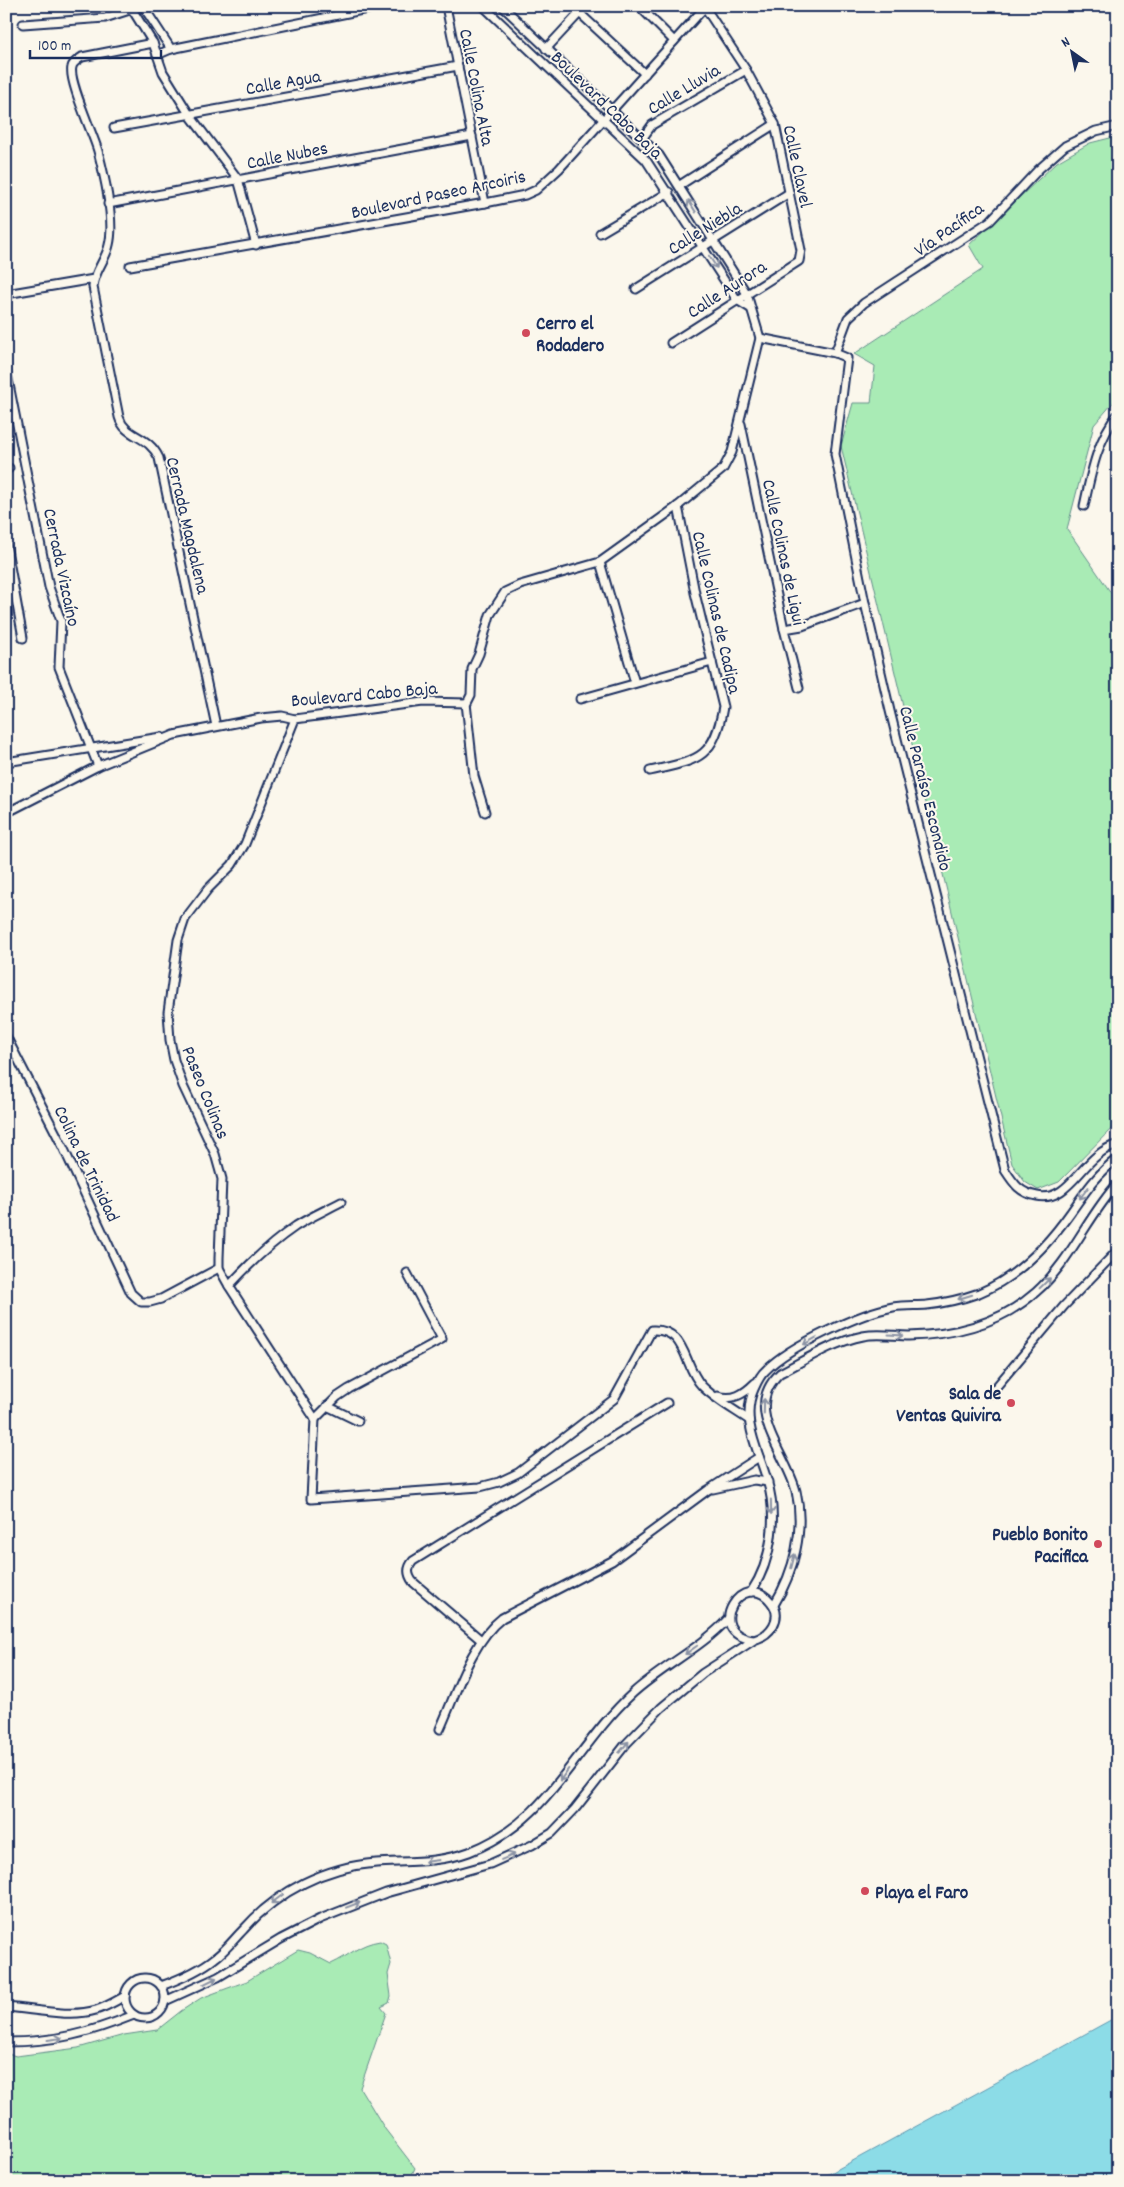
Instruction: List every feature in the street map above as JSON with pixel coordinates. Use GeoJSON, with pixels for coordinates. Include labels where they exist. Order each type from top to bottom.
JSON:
{"type":"FeatureCollection","features":[{"type":"Feature","properties":{"kind":"street"},"geometry":{"type":"LineString","coordinates":[[23,24],[104,18],[131,8],[143,6],[171,49]]}},
{"type":"Feature","properties":{"kind":"street"},"geometry":{"type":"LineString","coordinates":[[157,55],[171,49],[382,6]]}},
{"type":"Feature","properties":{"kind":"street","name":"Calle Colina Alta"},"geometry":{"type":"LineString","coordinates":[[446,6],[485,203]]}},
{"type":"Feature","properties":{"kind":"street","name":"Boulevard Cabo Baja"},"geometry":{"type":"LineString","coordinates":[[483,6],[646,160],[669,192],[738,300],[750,308]]}},
{"type":"Feature","properties":{"kind":"street","name":"Boulevard Cabo Baja"},"geometry":{"type":"LineString","coordinates":[[502,6],[546,50],[659,155],[680,185],[747,294],[760,338]]}},
{"type":"Feature","properties":{"kind":"street"},"geometry":{"type":"LineString","coordinates":[[572,6],[645,74]]}},
{"type":"Feature","properties":{"kind":"street"},"geometry":{"type":"LineString","coordinates":[[546,50],[586,6]]}},
{"type":"Feature","properties":{"kind":"street"},"geometry":{"type":"LineString","coordinates":[[638,6],[674,41]]}},
{"type":"Feature","properties":{"kind":"street","name":"Boulevard Paseo Arcoiris"},"geometry":{"type":"LineString","coordinates":[[130,266],[256,245],[525,195],[536,190],[559,169],[705,7]]}},
{"type":"Feature","properties":{"kind":"street","name":"Calle Clavel"},"geometry":{"type":"LineString","coordinates":[[705,7],[746,70],[775,124],[801,250],[799,260]]}},
{"type":"Feature","properties":{"kind":"street"},"geometry":{"type":"LineString","coordinates":[[131,8],[154,43],[163,72],[189,114],[238,179],[256,245]]}},
{"type":"Feature","properties":{"kind":"street"},"geometry":{"type":"LineString","coordinates":[[530,50],[538,42]]}},
{"type":"Feature","properties":{"kind":"street"},"geometry":{"type":"LineString","coordinates":[[6,294],[94,279],[108,252],[111,237],[108,204],[102,165],[73,84],[71,69],[76,61],[82,57],[154,43]]}},
{"type":"Feature","properties":{"kind":"street","name":"Calle Agua"},"geometry":{"type":"LineString","coordinates":[[114,128],[458,66]]}},
{"type":"Feature","properties":{"kind":"street","name":"Calle Lluvia"},"geometry":{"type":"LineString","coordinates":[[642,139],[652,125],[746,70]]}},
{"type":"Feature","properties":{"kind":"street"},"geometry":{"type":"LineString","coordinates":[[680,185],[775,124]]}},
{"type":"Feature","properties":{"kind":"street","name":"Vía Pacífica"},"geometry":{"type":"LineString","coordinates":[[835,352],[848,318],[864,303],[990,221],[1039,169],[1065,146],[1096,131],[1118,126]]}},
{"type":"Feature","properties":{"kind":"street","name":"Calle Nubes"},"geometry":{"type":"LineString","coordinates":[[108,204],[472,136]]}},
{"type":"Feature","properties":{"kind":"street"},"geometry":{"type":"LineString","coordinates":[[600,233],[669,192]]}},
{"type":"Feature","properties":{"kind":"street","name":"Calle Niebla"},"geometry":{"type":"LineString","coordinates":[[636,289],[789,193]]}},
{"type":"Feature","properties":{"kind":"street","name":"Calle Aurora"},"geometry":{"type":"LineString","coordinates":[[671,343],[799,260]]}},
{"type":"Feature","properties":{"kind":"street","name":"Cerrada Magdalena"},"geometry":{"type":"LineString","coordinates":[[94,279],[93,287],[100,327],[120,422],[128,431],[152,446],[159,458],[216,726]]}},
{"type":"Feature","properties":{"kind":"street"},"geometry":{"type":"LineString","coordinates":[[484,812],[474,776],[466,704],[470,700],[471,695],[472,669],[479,654],[490,615],[506,592],[520,585],[600,562],[678,506],[723,469],[732,452],[760,338],[835,352]]}},
{"type":"Feature","properties":{"kind":"street","name":"Calle Paraíso Escondido"},"geometry":{"type":"LineString","coordinates":[[835,352],[845,356],[847,359],[835,454],[865,603],[1005,1170],[1019,1189],[1047,1198],[1064,1190],[1093,1158],[1103,1150],[1118,1144]]}},
{"type":"Feature","properties":{"kind":"street","name":"Cerrada Vizcaíno"},"geometry":{"type":"LineString","coordinates":[[6,369],[49,587],[61,621],[59,668],[98,766]]}},
{"type":"Feature","properties":{"kind":"street"},"geometry":{"type":"LineString","coordinates":[[1084,506],[1098,451],[1106,432],[1118,414]]}},
{"type":"Feature","properties":{"kind":"street","name":"Calle Colinas de Ligui"},"geometry":{"type":"LineString","coordinates":[[740,421],[784,629],[799,688]]}},
{"type":"Feature","properties":{"kind":"street","name":"Calle Colinas de Cadipa"},"geometry":{"type":"LineString","coordinates":[[650,771],[688,762],[702,756],[720,727],[723,707],[695,593],[678,506]]}},
{"type":"Feature","properties":{"kind":"street"},"geometry":{"type":"LineString","coordinates":[[6,544],[23,638]]}},
{"type":"Feature","properties":{"kind":"street"},"geometry":{"type":"LineString","coordinates":[[600,562],[635,683]]}},
{"type":"Feature","properties":{"kind":"street"},"geometry":{"type":"LineString","coordinates":[[784,629],[802,626],[865,603]]}},
{"type":"Feature","properties":{"kind":"street"},"geometry":{"type":"LineString","coordinates":[[580,698],[712,662]]}},
{"type":"Feature","properties":{"kind":"street","name":"Boulevard Cabo Baja"},"geometry":{"type":"LineString","coordinates":[[6,762],[174,735],[274,716],[295,719],[423,702],[443,701],[466,704]]}},
{"type":"Feature","properties":{"kind":"street","name":"Paseo Colinas"},"geometry":{"type":"LineString","coordinates":[[295,719],[245,844],[232,865],[208,890],[186,919],[178,940],[168,1012],[174,1060],[183,1086],[215,1154],[222,1179],[220,1268],[229,1286],[315,1419]]}},
{"type":"Feature","properties":{"kind":"street","name":"Boulevard Cabo Baja"},"geometry":{"type":"LineString","coordinates":[[6,813],[98,766],[174,735]]}},
{"type":"Feature","properties":{"kind":"street","name":"Colina de Trinidad"},"geometry":{"type":"LineString","coordinates":[[6,1036],[63,1147],[128,1289],[141,1302],[161,1299],[220,1268]]}},
{"type":"Feature","properties":{"kind":"street"},"geometry":{"type":"LineString","coordinates":[[711,1394],[730,1399],[745,1392],[774,1362],[788,1353],[867,1314],[895,1307],[926,1305],[960,1299],[997,1285],[1025,1265],[1036,1254],[1091,1184],[1118,1158]]}},
{"type":"Feature","properties":{"kind":"street"},"geometry":{"type":"LineString","coordinates":[[774,1605],[792,1568],[799,1522],[796,1493],[789,1470],[768,1428],[764,1414],[763,1402],[772,1380],[780,1373],[845,1340],[865,1335],[908,1336],[955,1331],[990,1321],[1036,1292],[1055,1273],[1105,1197],[1118,1183]]}},
{"type":"Feature","properties":{"kind":"street"},"geometry":{"type":"LineString","coordinates":[[229,1286],[246,1268],[283,1236],[298,1225],[341,1202]]}},
{"type":"Feature","properties":{"kind":"street"},"geometry":{"type":"LineString","coordinates":[[991,1393],[1064,1306],[1118,1250]]}},
{"type":"Feature","properties":{"kind":"street"},"geometry":{"type":"LineString","coordinates":[[407,1273],[442,1339],[349,1389],[327,1406],[315,1419],[311,1499],[480,1487],[499,1482],[518,1473],[614,1399],[652,1330],[666,1331],[676,1339],[695,1375],[711,1394],[749,1420]]}},
{"type":"Feature","properties":{"kind":"street"},"geometry":{"type":"LineString","coordinates":[[750,1592],[763,1570],[770,1540],[768,1482],[749,1420],[752,1392],[758,1379]]}},
{"type":"Feature","properties":{"kind":"street"},"geometry":{"type":"LineString","coordinates":[[481,1640],[413,1582],[408,1572],[409,1566],[413,1561],[666,1403]]}},
{"type":"Feature","properties":{"kind":"street"},"geometry":{"type":"LineString","coordinates":[[327,1406],[358,1421]]}},
{"type":"Feature","properties":{"kind":"street"},"geometry":{"type":"LineString","coordinates":[[440,1729],[481,1640],[494,1624],[502,1618],[612,1561],[708,1490],[759,1457]]}},
{"type":"Feature","properties":{"kind":"street"},"geometry":{"type":"LineString","coordinates":[[708,1490],[754,1480],[768,1482]]}},
{"type":"Feature","properties":{"kind":"street"},"geometry":{"type":"LineString","coordinates":[[161,1986],[177,1980],[213,1960],[228,1947],[260,1912],[282,1895],[327,1873],[374,1863],[446,1859],[490,1843],[527,1817],[544,1800],[586,1744],[633,1693],[700,1644],[728,1618],[734,1600],[750,1592],[760,1593],[774,1605],[775,1623],[770,1632],[754,1640],[703,1673],[662,1708],[626,1744],[576,1809],[552,1833],[532,1845],[490,1864],[386,1893],[320,1919],[218,1976],[165,2001]]}},
{"type":"Feature","properties":{"kind":"street"},"geometry":{"type":"LineString","coordinates":[[728,1618],[736,1634],[754,1640]]}},
{"type":"Feature","properties":{"kind":"street"},"geometry":{"type":"LineString","coordinates":[[6,2042],[55,2040],[91,2031],[134,2016],[147,2019],[154,2017],[163,2007],[165,2001],[161,1986],[150,1978],[143,1978],[131,1984],[125,1996],[126,2007],[134,2016]]}},
{"type":"Feature","properties":{"kind":"street"},"geometry":{"type":"LineString","coordinates":[[6,2007],[68,2013],[83,2012],[96,2010],[125,1996]]}},
{"type":"Feature","properties":{"kind":"green space"},"geometry":{"type":"Polygon","coordinates":[[[1118,136],[1118,397],[1094,425],[1067,529],[1118,603],[1118,1122],[1059,1182],[1038,1190],[1025,1182],[1012,1164],[841,446],[853,403],[871,403],[875,366],[854,354],[983,269],[969,245],[1057,162],[1090,143],[1118,136]]]}},
{"type":"Feature","properties":{"kind":"green space"},"geometry":{"type":"Polygon","coordinates":[[[380,1941],[386,1944],[391,1964],[388,1974],[391,1996],[389,2003],[381,2007],[386,2013],[360,2088],[385,2129],[415,2168],[409,2181],[6,2181],[6,2053],[16,2056],[78,2048],[124,2035],[157,2030],[201,1998],[247,1981],[298,1950],[310,1953],[331,1964],[360,1947],[380,1941]]]}},
{"type":"Feature","properties":{"kind":"water"},"geometry":{"type":"Polygon","coordinates":[[[1118,2016],[1118,2181],[816,2181],[1118,2016]]]}},
{"type":"Feature","properties":{"kind":"place","name":"Cerro el Rodadero"},"geometry":{"type":"Point","coordinates":[526,333]}},
{"type":"Feature","properties":{"kind":"place","name":"Sala de Ventas Quivira"},"geometry":{"type":"Point","coordinates":[1011,1403]}},
{"type":"Feature","properties":{"kind":"place","name":"Pueblo Bonito Pacifica"},"geometry":{"type":"Point","coordinates":[1098,1544]}},
{"type":"Feature","properties":{"kind":"place","name":"Playa el Faro"},"geometry":{"type":"Point","coordinates":[865,1891]}}]}
